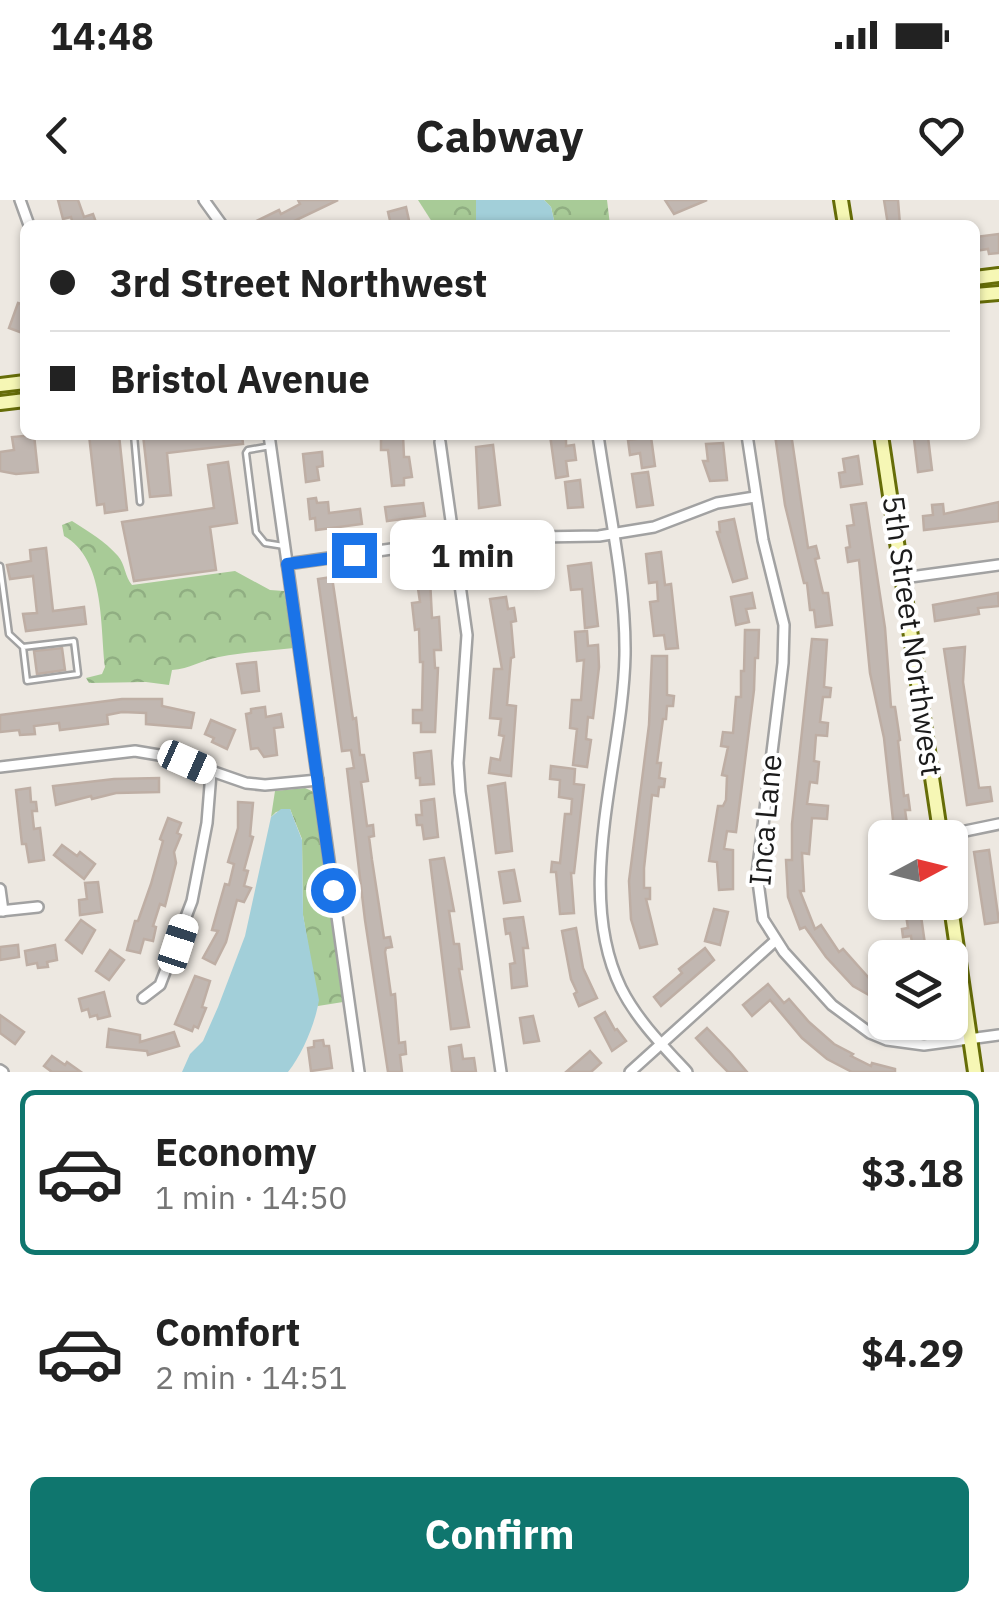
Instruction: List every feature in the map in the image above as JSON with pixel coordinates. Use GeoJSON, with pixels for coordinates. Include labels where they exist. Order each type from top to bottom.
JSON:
{"type":"FeatureCollection","features":[{"type":"Feature","properties":{"kind":"street"},"geometry":{"type":"LineString","coordinates":[[270,440],[359,1072]]}},
{"type":"Feature","properties":{"kind":"street"},"geometry":{"type":"LineString","coordinates":[[599,440],[625,653],[601,866],[600,914],[608,954],[622,990],[687,1072]]}},
{"type":"Feature","properties":{"kind":"street","name":"Inca Lane"},"geometry":{"type":"LineString","coordinates":[[748,440],[784,625],[783,662],[756,874],[758,903],[775,941],[832,1005],[870,1033],[887,1040],[924,1045],[999,1035]]}},
{"type":"Feature","properties":{"kind":"street","name":"5th Street Northwest"},"geometry":{"type":"LineString","coordinates":[[882,440],[939,820]]}},
{"type":"Feature","properties":{"kind":"street"},"geometry":{"type":"LineString","coordinates":[[440,442],[466,634],[458,762],[460,792],[501,1072]]}},
{"type":"Feature","properties":{"kind":"street"},"geometry":{"type":"LineString","coordinates":[[287,564],[494,536],[569,538],[612,534],[654,527],[717,504],[756,497]]}},
{"type":"Feature","properties":{"kind":"street"},"geometry":{"type":"LineString","coordinates":[[904,578],[999,565]]}},
{"type":"Feature","properties":{"kind":"street"},"geometry":{"type":"LineString","coordinates":[[0,767],[135,751],[171,757],[211,773],[264,785],[318,780]]}},
{"type":"Feature","properties":{"kind":"street"},"geometry":{"type":"LineString","coordinates":[[143,998],[160,985],[192,901],[207,823],[211,773]]}},
{"type":"Feature","properties":{"kind":"street"},"geometry":{"type":"LineString","coordinates":[[968,831],[999,824]]}},
{"type":"Feature","properties":{"kind":"street"},"geometry":{"type":"LineString","coordinates":[[0,890],[2,911],[38,906]]}},
{"type":"Feature","properties":{"kind":"street"},"geometry":{"type":"LineString","coordinates":[[953,920],[975,1072]]}},
{"type":"Feature","properties":{"kind":"street"},"geometry":{"type":"LineString","coordinates":[[630,1072],[775,941]]}},
{"type":"Feature","properties":{"kind":"lane"},"geometry":{"type":"LineString","coordinates":[[134,440],[140,502]]}},
{"type":"Feature","properties":{"kind":"lane"},"geometry":{"type":"LineString","coordinates":[[270,440],[246,453],[256,532],[266,544],[285,546]]}},
{"type":"Feature","properties":{"kind":"lane"},"geometry":{"type":"LineString","coordinates":[[0,566],[9,634],[23,646],[28,681],[78,674],[74,641],[23,646]]}},
{"type":"Feature","properties":{"kind":"green space"},"geometry":{"type":"Polygon","coordinates":[[[418,200],[476,200],[476,220],[431,220],[418,200]]]}},
{"type":"Feature","properties":{"kind":"green space"},"geometry":{"type":"Polygon","coordinates":[[[544,200],[607,200],[609,220],[554,220],[551,207],[544,200]]]}},
{"type":"Feature","properties":{"kind":"green space"},"geometry":{"type":"Polygon","coordinates":[[[72,521],[113,551],[132,585],[235,571],[270,590],[284,591],[294,648],[228,655],[172,670],[169,685],[89,683],[86,678],[102,674],[105,667],[101,613],[87,560],[64,536],[62,525],[72,521]]]}},
{"type":"Feature","properties":{"kind":"green space"},"geometry":{"type":"Polygon","coordinates":[[[305,788],[314,792],[343,1002],[318,1006],[303,915],[302,839],[290,809],[271,817],[275,791],[305,788]]]}},
{"type":"Feature","properties":{"kind":"water"},"geometry":{"type":"Polygon","coordinates":[[[476,200],[544,200],[551,207],[554,220],[476,220],[476,200]]]}},
{"type":"Feature","properties":{"kind":"water"},"geometry":{"type":"Polygon","coordinates":[[[281,809],[290,809],[302,840],[303,915],[319,1000],[311,1028],[288,1072],[182,1072],[190,1054],[203,1041],[245,936],[271,817],[281,809]]]}},
{"type":"Feature","properties":{"kind":"building"},"geometry":{"type":"Polygon","coordinates":[[[58,200],[78,200],[84,217],[93,214],[95,220],[71,217],[63,219],[58,200]]]}},
{"type":"Feature","properties":{"kind":"building"},"geometry":{"type":"Polygon","coordinates":[[[298,200],[338,200],[296,220],[258,220],[279,210],[281,214],[300,204],[298,200]]]}},
{"type":"Feature","properties":{"kind":"building"},"geometry":{"type":"Polygon","coordinates":[[[665,200],[707,200],[674,214],[665,200]]]}},
{"type":"Feature","properties":{"kind":"building"},"geometry":{"type":"Polygon","coordinates":[[[884,200],[898,200],[900,220],[887,220],[884,200]]]}},
{"type":"Feature","properties":{"kind":"building"},"geometry":{"type":"Polygon","coordinates":[[[406,207],[409,220],[390,220],[388,212],[406,207]]]}},
{"type":"Feature","properties":{"kind":"building"},"geometry":{"type":"Polygon","coordinates":[[[999,234],[999,253],[980,250],[980,236],[999,234]]]}},
{"type":"Feature","properties":{"kind":"building"},"geometry":{"type":"Polygon","coordinates":[[[18,303],[20,304],[20,332],[9,328],[18,303]]]}},
{"type":"Feature","properties":{"kind":"building"},"geometry":{"type":"Polygon","coordinates":[[[12,437],[35,440],[38,472],[0,471],[0,452],[14,450],[12,437]]]}},
{"type":"Feature","properties":{"kind":"building"},"geometry":{"type":"Polygon","coordinates":[[[90,440],[120,440],[127,510],[105,513],[104,504],[97,505],[90,440]]]}},
{"type":"Feature","properties":{"kind":"building"},"geometry":{"type":"Polygon","coordinates":[[[144,440],[243,440],[243,444],[167,453],[171,495],[150,497],[144,440]]]}},
{"type":"Feature","properties":{"kind":"building"},"geometry":{"type":"Polygon","coordinates":[[[381,440],[403,440],[404,457],[409,457],[412,477],[404,478],[404,485],[392,486],[388,450],[381,450],[381,440]]]}},
{"type":"Feature","properties":{"kind":"building"},"geometry":{"type":"Polygon","coordinates":[[[551,440],[566,440],[566,446],[574,445],[576,460],[566,461],[568,476],[556,478],[551,440]]]}},
{"type":"Feature","properties":{"kind":"building"},"geometry":{"type":"Polygon","coordinates":[[[628,440],[651,440],[655,466],[642,468],[640,453],[630,455],[628,440]]]}},
{"type":"Feature","properties":{"kind":"building"},"geometry":{"type":"Polygon","coordinates":[[[776,440],[792,440],[808,548],[816,546],[819,558],[815,559],[823,593],[828,593],[832,625],[816,627],[785,505],[776,440]]]}},
{"type":"Feature","properties":{"kind":"building"},"geometry":{"type":"Polygon","coordinates":[[[914,440],[928,440],[932,470],[918,472],[914,440]]]}},
{"type":"Feature","properties":{"kind":"building"},"geometry":{"type":"Polygon","coordinates":[[[723,443],[727,480],[710,481],[703,461],[708,461],[706,444],[723,443]]]}},
{"type":"Feature","properties":{"kind":"building"},"geometry":{"type":"Polygon","coordinates":[[[493,445],[500,505],[479,508],[476,447],[493,445]]]}},
{"type":"Feature","properties":{"kind":"building"},"geometry":{"type":"Polygon","coordinates":[[[322,452],[323,466],[317,467],[319,480],[306,482],[303,454],[322,452]]]}},
{"type":"Feature","properties":{"kind":"building"},"geometry":{"type":"Polygon","coordinates":[[[858,456],[862,484],[841,487],[843,459],[858,456]]]}},
{"type":"Feature","properties":{"kind":"building"},"geometry":{"type":"Polygon","coordinates":[[[228,462],[237,523],[210,527],[216,570],[134,581],[122,522],[214,508],[208,465],[228,462]]]}},
{"type":"Feature","properties":{"kind":"building"},"geometry":{"type":"Polygon","coordinates":[[[648,472],[653,505],[637,507],[632,474],[648,472]]]}},
{"type":"Feature","properties":{"kind":"building"},"geometry":{"type":"Polygon","coordinates":[[[580,480],[583,507],[568,508],[565,482],[580,480]]]}},
{"type":"Feature","properties":{"kind":"building"},"geometry":{"type":"Polygon","coordinates":[[[316,498],[317,503],[328,502],[329,513],[360,509],[362,524],[316,530],[315,518],[310,519],[308,499],[316,498]]]}},
{"type":"Feature","properties":{"kind":"building"},"geometry":{"type":"Polygon","coordinates":[[[999,502],[999,521],[924,530],[923,516],[933,515],[932,505],[943,504],[944,514],[999,502]]]}},
{"type":"Feature","properties":{"kind":"building"},"geometry":{"type":"Polygon","coordinates":[[[423,503],[425,516],[387,521],[385,507],[423,503]]]}},
{"type":"Feature","properties":{"kind":"building"},"geometry":{"type":"Polygon","coordinates":[[[866,503],[885,628],[891,707],[895,707],[904,796],[908,795],[910,810],[905,810],[906,820],[893,820],[884,738],[870,673],[859,560],[848,562],[846,548],[850,547],[847,526],[854,525],[851,505],[866,503]]]}},
{"type":"Feature","properties":{"kind":"building"},"geometry":{"type":"Polygon","coordinates":[[[734,519],[747,578],[733,582],[717,532],[719,522],[734,519]]]}},
{"type":"Feature","properties":{"kind":"building"},"geometry":{"type":"Polygon","coordinates":[[[46,548],[53,611],[84,607],[86,624],[26,631],[23,614],[37,613],[33,576],[10,579],[7,565],[31,561],[30,550],[46,548]]]}},
{"type":"Feature","properties":{"kind":"building"},"geometry":{"type":"Polygon","coordinates":[[[661,552],[665,585],[671,584],[678,648],[666,649],[664,635],[654,636],[650,602],[658,601],[657,582],[649,583],[646,554],[661,552]]]}},
{"type":"Feature","properties":{"kind":"building"},"geometry":{"type":"Polygon","coordinates":[[[509,556],[510,564],[503,565],[505,582],[491,584],[488,559],[509,556]]]}},
{"type":"Feature","properties":{"kind":"building"},"geometry":{"type":"Polygon","coordinates":[[[591,563],[598,626],[585,628],[582,589],[571,590],[568,566],[591,563]]]}},
{"type":"Feature","properties":{"kind":"building"},"geometry":{"type":"Polygon","coordinates":[[[433,565],[432,618],[439,617],[441,650],[434,650],[438,668],[435,732],[421,732],[421,723],[413,723],[413,710],[422,710],[423,662],[412,603],[420,602],[415,568],[433,565]]]}},
{"type":"Feature","properties":{"kind":"building"},"geometry":{"type":"Polygon","coordinates":[[[332,577],[353,719],[356,718],[368,781],[361,782],[367,826],[373,825],[374,836],[369,837],[384,938],[390,937],[392,947],[385,952],[391,995],[395,994],[399,1043],[405,1042],[406,1054],[400,1055],[402,1072],[388,1072],[365,920],[347,769],[354,768],[351,750],[342,751],[318,579],[332,577]]]}},
{"type":"Feature","properties":{"kind":"building"},"geometry":{"type":"Polygon","coordinates":[[[752,593],[755,608],[746,609],[749,622],[736,625],[731,597],[752,593]]]}},
{"type":"Feature","properties":{"kind":"building"},"geometry":{"type":"Polygon","coordinates":[[[998,593],[999,606],[978,608],[979,614],[935,621],[933,605],[998,593]]]}},
{"type":"Feature","properties":{"kind":"building"},"geometry":{"type":"Polygon","coordinates":[[[506,597],[508,609],[514,608],[516,621],[511,622],[514,657],[507,705],[516,706],[511,776],[489,773],[491,758],[500,760],[504,736],[499,735],[501,719],[490,718],[494,669],[502,669],[490,599],[506,597]]]}},
{"type":"Feature","properties":{"kind":"building"},"geometry":{"type":"Polygon","coordinates":[[[745,630],[759,630],[758,658],[736,832],[727,831],[724,849],[733,850],[733,889],[719,890],[717,862],[709,861],[718,806],[726,800],[727,776],[722,775],[728,747],[721,746],[723,732],[733,733],[736,697],[741,697],[745,630]]]}},
{"type":"Feature","properties":{"kind":"building"},"geometry":{"type":"Polygon","coordinates":[[[587,631],[588,646],[598,645],[599,667],[593,718],[588,717],[586,739],[591,740],[587,767],[573,765],[577,729],[570,728],[572,700],[581,700],[584,660],[577,661],[575,632],[587,631]]]}},
{"type":"Feature","properties":{"kind":"building"},"geometry":{"type":"Polygon","coordinates":[[[812,639],[827,640],[824,687],[831,688],[830,697],[823,697],[820,722],[828,723],[827,736],[816,735],[817,783],[810,782],[807,804],[828,806],[827,819],[812,818],[809,854],[802,853],[804,891],[800,891],[815,929],[821,925],[839,952],[843,949],[868,977],[868,994],[853,986],[805,927],[800,929],[788,897],[786,860],[792,860],[792,824],[812,639]]]}},
{"type":"Feature","properties":{"kind":"building"},"geometry":{"type":"Polygon","coordinates":[[[965,647],[963,682],[979,788],[990,787],[992,801],[967,805],[944,649],[965,647]]]}},
{"type":"Feature","properties":{"kind":"building"},"geometry":{"type":"Polygon","coordinates":[[[62,648],[65,670],[37,674],[34,651],[62,648]]]}},
{"type":"Feature","properties":{"kind":"building"},"geometry":{"type":"Polygon","coordinates":[[[652,656],[667,656],[667,695],[674,696],[673,706],[667,706],[663,719],[657,763],[661,763],[659,778],[665,779],[664,787],[659,787],[658,796],[652,795],[644,868],[644,888],[650,888],[650,899],[646,899],[657,944],[640,948],[631,919],[629,881],[649,725],[652,656]]]}},
{"type":"Feature","properties":{"kind":"building"},"geometry":{"type":"Polygon","coordinates":[[[256,662],[259,691],[242,693],[237,664],[256,662]]]}},
{"type":"Feature","properties":{"kind":"building"},"geometry":{"type":"Polygon","coordinates":[[[122,699],[162,699],[162,706],[194,713],[191,728],[146,724],[146,713],[122,712],[107,715],[108,724],[60,730],[59,723],[34,726],[35,734],[20,735],[19,730],[0,732],[0,715],[122,699]]]}},
{"type":"Feature","properties":{"kind":"building"},"geometry":{"type":"Polygon","coordinates":[[[265,707],[266,717],[281,714],[283,727],[274,728],[277,755],[264,757],[258,748],[251,749],[246,714],[265,707]]]}},
{"type":"Feature","properties":{"kind":"building"},"geometry":{"type":"Polygon","coordinates":[[[211,720],[235,730],[227,749],[205,734],[211,720]]]}},
{"type":"Feature","properties":{"kind":"building"},"geometry":{"type":"Polygon","coordinates":[[[431,751],[434,784],[420,785],[414,753],[431,751]]]}},
{"type":"Feature","properties":{"kind":"building"},"geometry":{"type":"Polygon","coordinates":[[[551,766],[575,769],[574,784],[584,785],[571,873],[574,913],[560,914],[556,872],[551,872],[552,862],[560,863],[565,814],[571,814],[572,799],[559,797],[560,780],[550,779],[551,766]]]}},
{"type":"Feature","properties":{"kind":"building"},"geometry":{"type":"Polygon","coordinates":[[[159,778],[159,792],[116,793],[92,799],[91,796],[56,805],[53,786],[159,778]]]}},
{"type":"Feature","properties":{"kind":"building"},"geometry":{"type":"Polygon","coordinates":[[[505,783],[512,851],[496,853],[488,786],[505,783]]]}},
{"type":"Feature","properties":{"kind":"building"},"geometry":{"type":"Polygon","coordinates":[[[30,788],[31,802],[36,802],[37,811],[32,811],[34,829],[40,828],[44,860],[29,862],[26,844],[22,844],[16,790],[30,788]]]}},
{"type":"Feature","properties":{"kind":"building"},"geometry":{"type":"Polygon","coordinates":[[[434,799],[438,837],[424,839],[416,815],[422,815],[421,801],[434,799]]]}},
{"type":"Feature","properties":{"kind":"building"},"geometry":{"type":"Polygon","coordinates":[[[238,802],[253,803],[253,837],[244,870],[248,871],[244,886],[251,888],[244,902],[237,900],[226,942],[215,964],[203,958],[218,931],[212,930],[234,864],[228,862],[238,828],[238,802]]]}},
{"type":"Feature","properties":{"kind":"building"},"geometry":{"type":"Polygon","coordinates":[[[168,818],[181,823],[177,833],[181,835],[174,852],[176,863],[165,906],[160,904],[153,941],[144,939],[140,953],[127,950],[151,884],[168,818]]]}},
{"type":"Feature","properties":{"kind":"building"},"geometry":{"type":"Polygon","coordinates":[[[62,845],[95,864],[84,879],[54,855],[62,845]]]}},
{"type":"Feature","properties":{"kind":"building"},"geometry":{"type":"Polygon","coordinates":[[[989,850],[999,922],[985,924],[974,852],[989,850]]]}},
{"type":"Feature","properties":{"kind":"building"},"geometry":{"type":"Polygon","coordinates":[[[444,858],[469,1027],[451,1029],[430,860],[444,858]]]}},
{"type":"Feature","properties":{"kind":"building"},"geometry":{"type":"Polygon","coordinates":[[[514,870],[520,901],[504,903],[499,872],[514,870]]]}},
{"type":"Feature","properties":{"kind":"building"},"geometry":{"type":"Polygon","coordinates":[[[98,882],[102,912],[80,915],[79,900],[87,899],[85,883],[98,882]]]}},
{"type":"Feature","properties":{"kind":"building"},"geometry":{"type":"Polygon","coordinates":[[[714,909],[728,912],[720,945],[705,941],[714,909]]]}},
{"type":"Feature","properties":{"kind":"building"},"geometry":{"type":"Polygon","coordinates":[[[523,917],[528,948],[523,948],[527,986],[512,988],[510,964],[515,963],[504,919],[523,917]]]}},
{"type":"Feature","properties":{"kind":"building"},"geometry":{"type":"Polygon","coordinates":[[[81,920],[95,930],[82,953],[66,940],[81,920]]]}},
{"type":"Feature","properties":{"kind":"building"},"geometry":{"type":"Polygon","coordinates":[[[907,920],[922,920],[924,940],[903,937],[902,929],[908,928],[907,920]]]}},
{"type":"Feature","properties":{"kind":"building"},"geometry":{"type":"Polygon","coordinates":[[[576,928],[583,968],[597,998],[579,1006],[562,931],[576,928]]]}},
{"type":"Feature","properties":{"kind":"building"},"geometry":{"type":"Polygon","coordinates":[[[18,945],[19,957],[0,960],[0,947],[18,945]]]}},
{"type":"Feature","properties":{"kind":"building"},"geometry":{"type":"Polygon","coordinates":[[[55,945],[57,960],[47,962],[48,967],[27,965],[25,951],[55,945]]]}},
{"type":"Feature","properties":{"kind":"building"},"geometry":{"type":"Polygon","coordinates":[[[705,948],[714,960],[661,1006],[654,997],[705,948]]]}},
{"type":"Feature","properties":{"kind":"building"},"geometry":{"type":"Polygon","coordinates":[[[110,950],[124,960],[109,980],[96,971],[110,950]]]}},
{"type":"Feature","properties":{"kind":"building"},"geometry":{"type":"Polygon","coordinates":[[[195,976],[210,981],[202,1007],[206,1008],[198,1028],[194,1026],[192,1031],[175,1024],[195,976]]]}},
{"type":"Feature","properties":{"kind":"building"},"geometry":{"type":"Polygon","coordinates":[[[768,984],[784,1003],[789,999],[809,1022],[851,1056],[895,1072],[852,1072],[827,1059],[802,1038],[770,1000],[752,1016],[743,1005],[768,984]]]}},
{"type":"Feature","properties":{"kind":"building"},"geometry":{"type":"Polygon","coordinates":[[[104,992],[110,1016],[98,1019],[97,1015],[90,1017],[88,1009],[82,1011],[79,999],[104,992]]]}},
{"type":"Feature","properties":{"kind":"building"},"geometry":{"type":"Polygon","coordinates":[[[605,1012],[626,1041],[612,1051],[595,1018],[605,1012]]]}},
{"type":"Feature","properties":{"kind":"building"},"geometry":{"type":"Polygon","coordinates":[[[0,1015],[24,1032],[15,1044],[0,1033],[0,1015]]]}},
{"type":"Feature","properties":{"kind":"building"},"geometry":{"type":"Polygon","coordinates":[[[533,1016],[539,1041],[524,1043],[520,1018],[533,1016]]]}},
{"type":"Feature","properties":{"kind":"building"},"geometry":{"type":"Polygon","coordinates":[[[707,1028],[747,1072],[728,1072],[696,1038],[707,1028]]]}},
{"type":"Feature","properties":{"kind":"building"},"geometry":{"type":"Polygon","coordinates":[[[109,1029],[140,1035],[140,1042],[174,1032],[179,1046],[148,1055],[147,1051],[107,1047],[109,1029]]]}},
{"type":"Feature","properties":{"kind":"building"},"geometry":{"type":"Polygon","coordinates":[[[323,1040],[324,1046],[329,1046],[332,1068],[311,1071],[308,1048],[314,1047],[314,1041],[323,1040]]]}},
{"type":"Feature","properties":{"kind":"building"},"geometry":{"type":"Polygon","coordinates":[[[461,1045],[463,1059],[474,1058],[476,1072],[452,1072],[449,1047],[461,1045]]]}},
{"type":"Feature","properties":{"kind":"building"},"geometry":{"type":"Polygon","coordinates":[[[590,1051],[601,1063],[591,1072],[566,1072],[590,1051]]]}},
{"type":"Feature","properties":{"kind":"building"},"geometry":{"type":"Polygon","coordinates":[[[52,1056],[81,1072],[52,1072],[44,1066],[52,1056]]]}},
{"type":"Feature","properties":{"kind":"route"},"geometry":{"type":"LineString","coordinates":[[333,890],[287,564],[354,555]]}}]}
